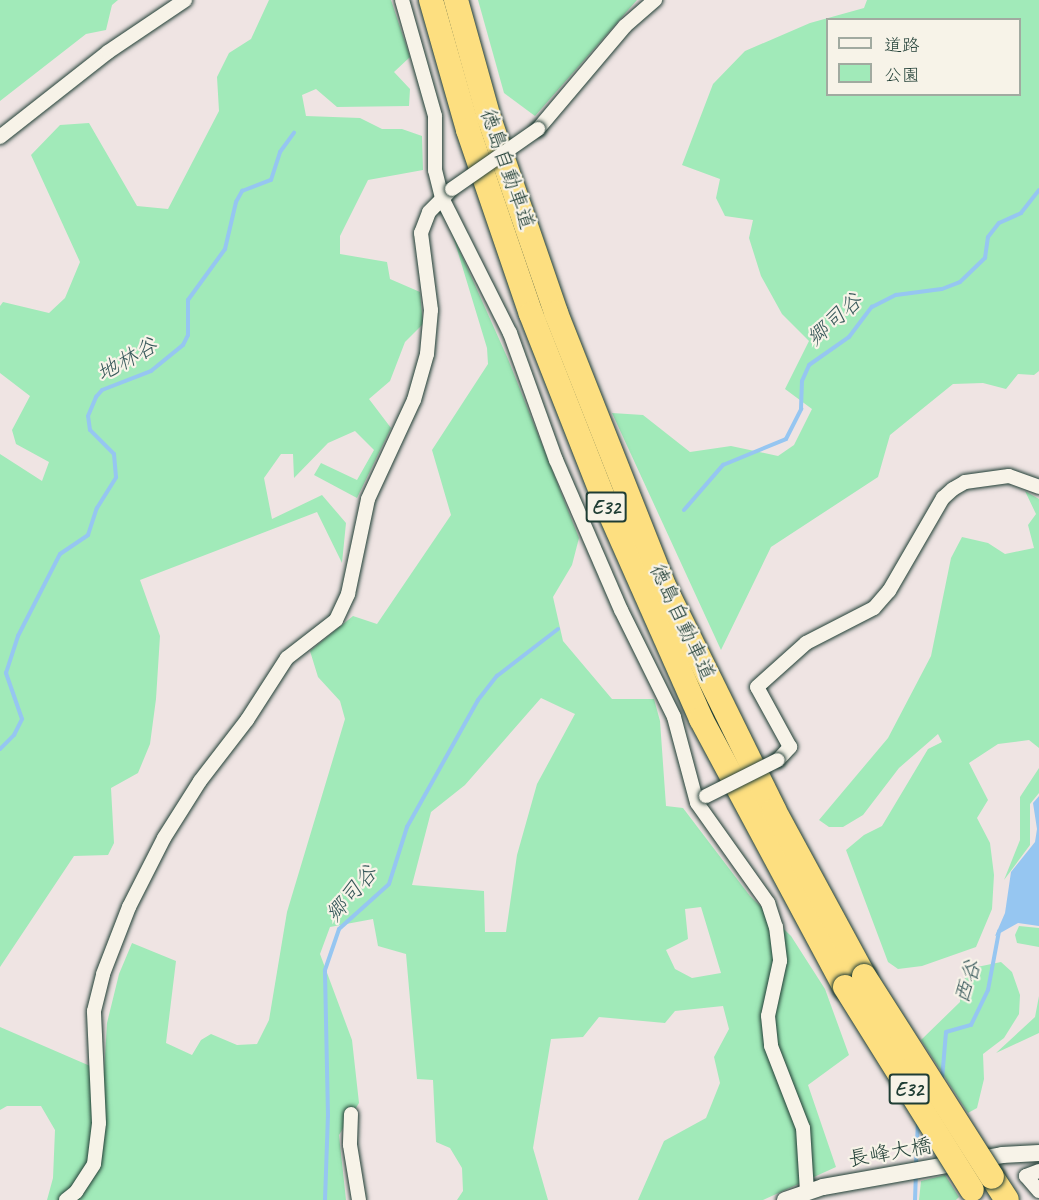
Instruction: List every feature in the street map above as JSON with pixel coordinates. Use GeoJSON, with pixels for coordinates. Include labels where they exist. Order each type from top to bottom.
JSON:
{"type":"FeatureCollection","features":[{"type":"Feature","properties":{"kind":"highway","name":"徳島自動車道"},"geometry":{"type":"LineString","coordinates":[[431,0],[468,130],[531,314],[604,502],[701,719],[854,981],[981,1189],[1007,1200]]}},
{"type":"Feature","properties":{"kind":"highway","name":"徳島自動車道"},"geometry":{"type":"LineString","coordinates":[[456,0],[489,118],[556,313],[665,588],[774,810],[854,981]]}},
{"type":"Feature","properties":{"kind":"street"},"geometry":{"type":"LineString","coordinates":[[0,137],[108,52],[185,0]]}},
{"type":"Feature","properties":{"kind":"street"},"geometry":{"type":"LineString","coordinates":[[402,0],[435,116],[435,170],[510,333],[561,471],[621,610],[674,717],[702,800],[768,903],[776,927],[780,961],[768,1016],[771,1046],[802,1128],[815,1189]]}},
{"type":"Feature","properties":{"kind":"street"},"geometry":{"type":"LineString","coordinates":[[66,1200],[76,1192],[94,1164],[99,1123],[94,1011],[103,974],[129,907],[164,838],[200,781],[247,720],[287,658],[336,620],[348,594],[368,499],[414,400],[427,354],[431,310],[421,233],[429,212],[447,194],[538,129],[625,26],[655,0]]}},
{"type":"Feature","properties":{"kind":"street"},"geometry":{"type":"LineString","coordinates":[[702,800],[778,760],[790,747],[757,687],[806,644],[874,608],[889,591],[944,498],[965,482],[1009,476],[1039,487]]}},
{"type":"Feature","properties":{"kind":"street"},"geometry":{"type":"LineString","coordinates":[[351,1114],[350,1145],[359,1200]]}},
{"type":"Feature","properties":{"kind":"street","name":"長峰大橋"},"geometry":{"type":"LineString","coordinates":[[785,1200],[815,1189],[965,1162],[1039,1153]]}},
{"type":"Feature","properties":{"kind":"street"},"geometry":{"type":"LineString","coordinates":[[1039,1171],[1026,1176],[1039,1191]]}},
{"type":"Feature","properties":{"kind":"green space"},"geometry":{"type":"Polygon","coordinates":[[[0,0],[118,0],[112,5],[106,30],[86,34],[0,101],[0,0]]]}},
{"type":"Feature","properties":{"kind":"green space"},"geometry":{"type":"Polygon","coordinates":[[[269,0],[391,0],[410,57],[394,72],[410,89],[409,106],[337,107],[316,89],[302,95],[306,116],[360,118],[382,129],[402,129],[422,136],[423,170],[368,180],[340,236],[340,254],[387,262],[390,279],[420,292],[423,324],[405,342],[390,381],[369,399],[391,428],[357,498],[314,475],[321,463],[357,480],[374,450],[355,431],[328,443],[294,478],[293,454],[281,454],[264,478],[272,519],[322,495],[346,523],[342,563],[317,512],[140,580],[160,636],[156,699],[150,744],[138,773],[111,788],[114,843],[108,855],[74,856],[0,967],[0,454],[42,481],[49,462],[16,444],[12,430],[30,396],[0,373],[0,306],[3,302],[49,313],[65,298],[80,262],[31,155],[60,125],[89,123],[137,206],[168,209],[219,111],[217,77],[229,53],[251,39],[269,0]]]}},
{"type":"Feature","properties":{"kind":"green space"},"geometry":{"type":"Polygon","coordinates":[[[478,0],[637,0],[535,116],[504,93],[478,0]]]}},
{"type":"Feature","properties":{"kind":"green space"},"geometry":{"type":"Polygon","coordinates":[[[867,0],[1039,0],[1039,371],[1034,375],[1018,374],[1006,389],[983,383],[953,384],[890,435],[878,477],[771,547],[721,650],[612,413],[643,415],[690,452],[731,446],[778,456],[794,445],[812,409],[785,389],[809,341],[782,314],[761,276],[749,238],[753,220],[725,216],[716,198],[720,179],[682,165],[713,84],[745,51],[810,23],[826,19],[826,96],[1021,96],[1021,18],[828,18],[864,8],[867,0]]]}},
{"type":"Feature","properties":{"kind":"green space"},"geometry":{"type":"Polygon","coordinates":[[[453,236],[508,359],[579,538],[572,565],[553,597],[563,641],[612,699],[654,699],[660,721],[666,806],[683,808],[750,896],[791,936],[825,989],[849,1055],[808,1085],[836,1167],[763,1200],[638,1200],[664,1141],[706,1118],[720,1083],[714,1057],[729,1029],[723,1006],[675,1011],[665,1023],[599,1017],[583,1037],[551,1039],[533,1148],[548,1200],[457,1200],[463,1191],[462,1168],[450,1148],[436,1142],[433,1080],[417,1079],[406,954],[378,946],[373,919],[330,927],[320,954],[352,1040],[359,1103],[339,1135],[346,1200],[47,1200],[53,1178],[55,1130],[41,1106],[7,1106],[0,1110],[0,1027],[104,1072],[107,1023],[119,974],[132,943],[176,961],[166,1043],[192,1055],[201,1040],[211,1034],[237,1045],[257,1044],[269,1020],[287,912],[345,719],[340,701],[318,677],[310,651],[353,616],[377,624],[451,515],[432,450],[488,364],[487,348],[453,236]],[[541,698],[465,785],[431,812],[412,885],[484,891],[485,932],[506,932],[517,855],[537,784],[575,714],[541,698]],[[701,907],[685,909],[688,939],[666,950],[675,969],[692,978],[721,973],[701,907]]]}},
{"type":"Feature","properties":{"kind":"green space"},"geometry":{"type":"Polygon","coordinates":[[[1025,491],[1039,499],[1039,748],[1029,740],[998,744],[969,763],[988,800],[977,818],[990,843],[994,875],[992,909],[976,947],[922,966],[898,969],[888,962],[846,850],[864,835],[882,826],[928,749],[942,742],[938,734],[899,768],[863,815],[843,827],[829,827],[819,820],[888,738],[931,656],[951,558],[962,537],[988,543],[1005,554],[1034,548],[1028,525],[1036,514],[1025,491]]]}},
{"type":"Feature","properties":{"kind":"green space"},"geometry":{"type":"Polygon","coordinates":[[[1039,768],[1039,793],[1030,804],[1030,845],[1004,880],[1020,840],[1020,797],[1039,768]]]}},
{"type":"Feature","properties":{"kind":"green space"},"geometry":{"type":"Polygon","coordinates":[[[1019,926],[1039,928],[1039,947],[1017,943],[1015,935],[1019,926]]]}},
{"type":"Feature","properties":{"kind":"green space"},"geometry":{"type":"Polygon","coordinates":[[[1001,962],[1012,972],[1020,995],[1019,1014],[1004,1038],[983,1054],[984,1079],[977,1108],[968,1113],[921,1040],[960,1002],[960,983],[977,967],[1001,962]]]}},
{"type":"Feature","properties":{"kind":"green space"},"geometry":{"type":"Polygon","coordinates":[[[1039,996],[1039,1033],[996,1053],[1035,1017],[1039,996]]]}},
{"type":"Feature","properties":{"kind":"green space"},"geometry":{"type":"Polygon","coordinates":[[[945,1175],[959,1197],[956,1200],[919,1200],[921,1181],[945,1175]]]}},
{"type":"Feature","properties":{"kind":"water"},"geometry":{"type":"Polygon","coordinates":[[[1039,796],[1039,926],[1018,923],[995,936],[1005,913],[1011,872],[1035,842],[1037,829],[1033,803],[1039,796]]]}},
{"type":"Feature","properties":{"kind":"waterway","name":"地林谷"},"geometry":{"type":"LineString","coordinates":[[0,749],[14,735],[22,719],[6,673],[18,636],[60,554],[88,535],[97,508],[116,477],[114,454],[90,430],[88,416],[96,397],[102,390],[151,371],[183,345],[188,335],[188,300],[225,249],[236,202],[242,191],[271,180],[280,152],[294,133]]}},
{"type":"Feature","properties":{"kind":"waterway","name":"郷司谷"},"geometry":{"type":"LineString","coordinates":[[684,510],[723,465],[786,439],[801,409],[802,381],[809,365],[849,337],[872,307],[896,295],[942,289],[960,282],[985,258],[988,237],[999,223],[1021,213],[1039,190]]}},
{"type":"Feature","properties":{"kind":"waterway","name":"郷司谷"},"geometry":{"type":"LineString","coordinates":[[325,1200],[328,1116],[325,970],[339,929],[389,884],[407,827],[478,700],[497,676],[558,629]]}},
{"type":"Feature","properties":{"kind":"waterway","name":"西谷"},"geometry":{"type":"LineString","coordinates":[[942,1079],[946,1032],[971,1025],[988,990],[999,931]]}},
{"type":"Feature","properties":{"kind":"waterway","name":"西谷"},"geometry":{"type":"LineString","coordinates":[[916,1164],[918,1121]]}},
{"type":"Feature","properties":{"kind":"waterway","name":"西谷"},"geometry":{"type":"LineString","coordinates":[[915,1200],[916,1175]]}}]}
